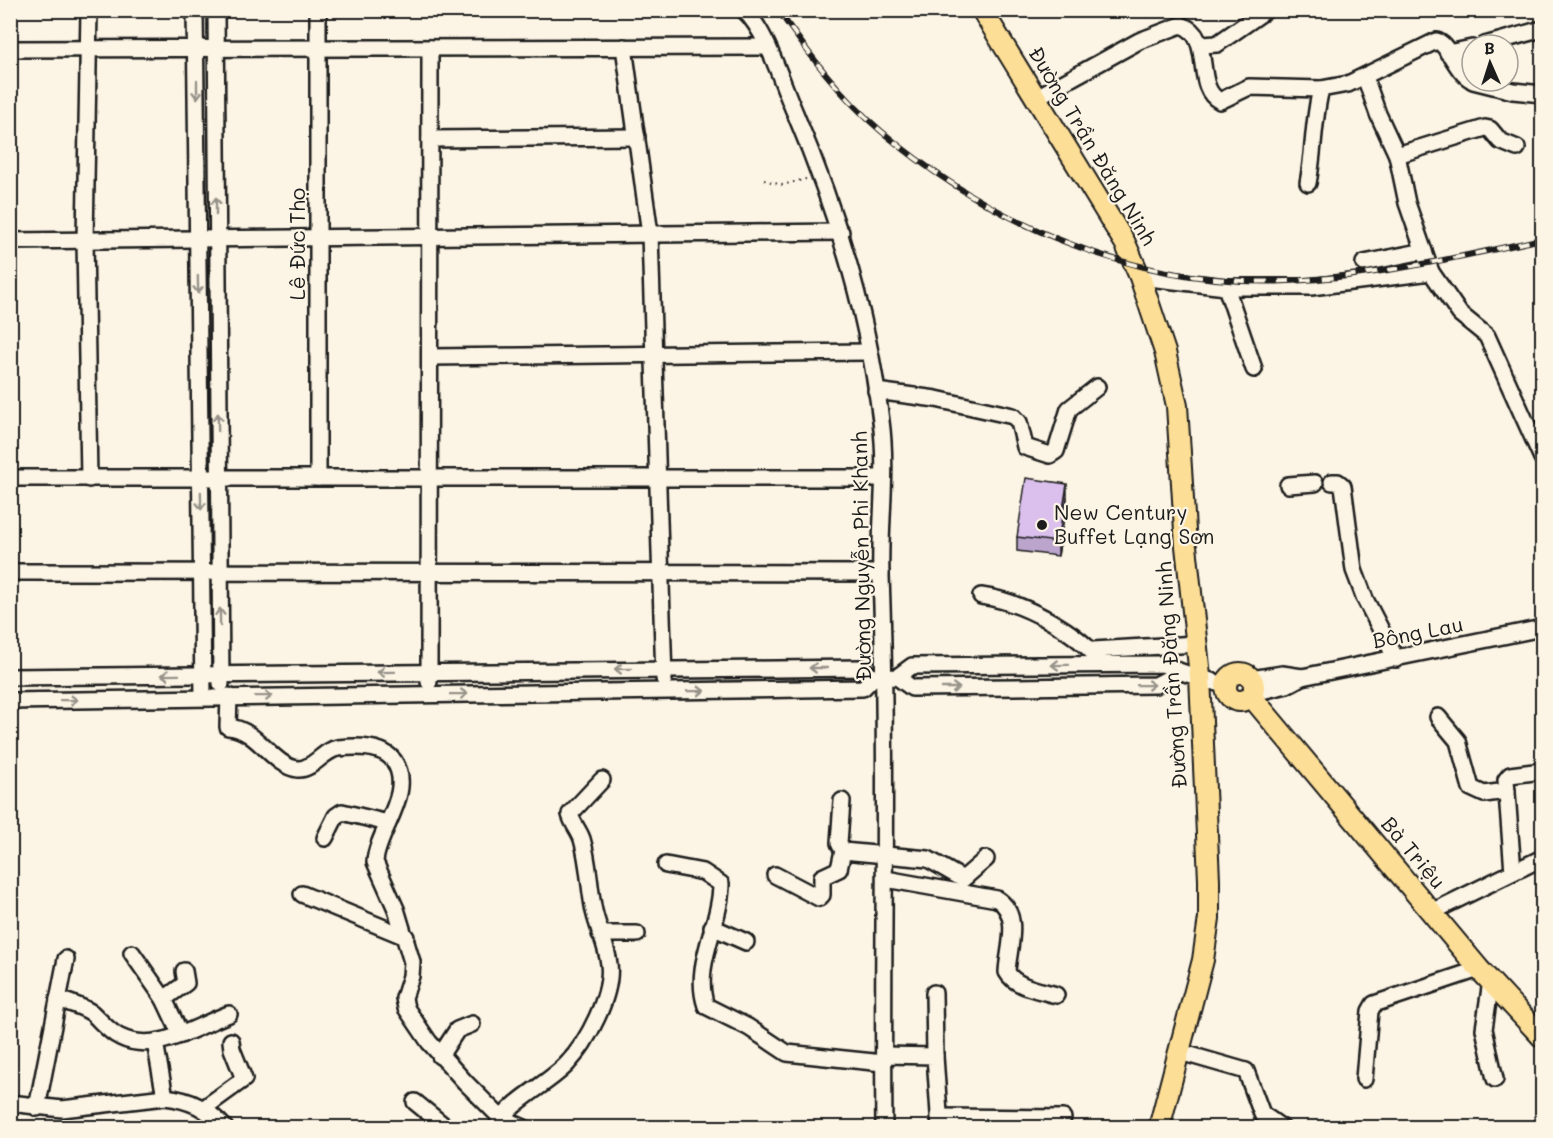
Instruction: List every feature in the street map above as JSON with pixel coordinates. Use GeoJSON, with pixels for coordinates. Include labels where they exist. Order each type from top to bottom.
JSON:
{"type":"FeatureCollection","features":[{"type":"Feature","properties":{"kind":"main road","name":"Đường Trần Đăng Ninh"},"geometry":{"type":"LineString","coordinates":[[982,10],[1125,243],[1140,277],[1172,375],[1177,406],[1186,546],[1200,676],[1209,918],[1203,960],[1160,1128]]}},
{"type":"Feature","properties":{"kind":"main road"},"geometry":{"type":"LineString","coordinates":[[1226,686],[1229,696],[1237,701],[1252,689]]}},
{"type":"Feature","properties":{"kind":"main road","name":"Bà Triệu"},"geometry":{"type":"LineString","coordinates":[[1252,689],[1432,912],[1485,975],[1542,1037]]}},
{"type":"Feature","properties":{"kind":"street"},"geometry":{"type":"LineString","coordinates":[[89,10],[85,240],[89,479]]}},
{"type":"Feature","properties":{"kind":"street"},"geometry":{"type":"LineString","coordinates":[[195,10],[203,696]]}},
{"type":"Feature","properties":{"kind":"street"},"geometry":{"type":"LineString","coordinates":[[216,10],[219,572],[221,675],[228,727],[260,740],[279,761],[296,768],[307,767],[327,753],[341,748],[369,748],[388,754],[396,764],[399,778],[396,801],[375,862],[391,895],[406,937],[412,969],[405,988],[406,1008],[440,1056],[498,1123],[524,1128]]}},
{"type":"Feature","properties":{"kind":"street","name":"Lê Đức Thọ"},"geometry":{"type":"LineString","coordinates":[[318,10],[318,478]]}},
{"type":"Feature","properties":{"kind":"street","name":"Đường Nguyễn Phi Khanh"},"geometry":{"type":"LineString","coordinates":[[744,10],[751,18],[766,47],[820,175],[841,232],[856,287],[883,440],[881,573],[885,677],[886,853],[884,1128]]}},
{"type":"Feature","properties":{"kind":"street"},"geometry":{"type":"LineString","coordinates":[[1200,45],[1217,44],[1266,10]]}},
{"type":"Feature","properties":{"kind":"street"},"geometry":{"type":"LineString","coordinates":[[1037,97],[1139,41],[1178,26],[1187,28],[1200,45],[1205,76],[1211,93],[1218,101],[1224,101],[1249,87],[1321,89],[1348,84],[1432,42],[1442,43],[1460,72]]}},
{"type":"Feature","properties":{"kind":"street"},"geometry":{"type":"LineString","coordinates":[[1520,35],[1542,29]]}},
{"type":"Feature","properties":{"kind":"street"},"geometry":{"type":"LineString","coordinates":[[624,47],[650,234],[664,691]]}},
{"type":"Feature","properties":{"kind":"street"},"geometry":{"type":"LineString","coordinates":[[10,49],[766,47]]}},
{"type":"Feature","properties":{"kind":"street"},"geometry":{"type":"LineString","coordinates":[[429,694],[430,48]]}},
{"type":"Feature","properties":{"kind":"street"},"geometry":{"type":"LineString","coordinates":[[1448,53],[1460,50]]}},
{"type":"Feature","properties":{"kind":"street"},"geometry":{"type":"LineString","coordinates":[[1365,77],[1378,114],[1397,155],[1407,203],[1431,272],[1460,314],[1487,336],[1542,458]]}},
{"type":"Feature","properties":{"kind":"street"},"geometry":{"type":"LineString","coordinates":[[1308,183],[1313,160],[1314,123],[1321,89]]}},
{"type":"Feature","properties":{"kind":"street"},"geometry":{"type":"LineString","coordinates":[[1520,93],[1542,94]]}},
{"type":"Feature","properties":{"kind":"street"},"geometry":{"type":"LineString","coordinates":[[1397,155],[1485,128],[1490,129],[1500,141],[1517,148]]}},
{"type":"Feature","properties":{"kind":"street"},"geometry":{"type":"LineString","coordinates":[[430,139],[637,137]]}},
{"type":"Feature","properties":{"kind":"street"},"geometry":{"type":"LineString","coordinates":[[10,241],[841,232]]}},
{"type":"Feature","properties":{"kind":"street"},"geometry":{"type":"LineString","coordinates":[[1364,263],[1424,251]]}},
{"type":"Feature","properties":{"kind":"street"},"geometry":{"type":"LineString","coordinates":[[1140,277],[1226,287],[1331,286],[1431,272]]}},
{"type":"Feature","properties":{"kind":"street"},"geometry":{"type":"LineString","coordinates":[[1226,287],[1254,369]]}},
{"type":"Feature","properties":{"kind":"street"},"geometry":{"type":"LineString","coordinates":[[430,357],[868,352]]}},
{"type":"Feature","properties":{"kind":"street"},"geometry":{"type":"LineString","coordinates":[[876,391],[936,399],[1013,416],[1019,422],[1025,447],[1050,454],[1056,450],[1069,409],[1097,387]]}},
{"type":"Feature","properties":{"kind":"street"},"geometry":{"type":"LineString","coordinates":[[10,478],[883,478]]}},
{"type":"Feature","properties":{"kind":"street"},"geometry":{"type":"LineString","coordinates":[[1332,482],[1338,482],[1343,486],[1358,584],[1396,659]]}},
{"type":"Feature","properties":{"kind":"street"},"geometry":{"type":"LineString","coordinates":[[1288,485],[1315,483]]}},
{"type":"Feature","properties":{"kind":"street"},"geometry":{"type":"LineString","coordinates":[[10,572],[881,573]]}},
{"type":"Feature","properties":{"kind":"street"},"geometry":{"type":"LineString","coordinates":[[981,596],[1014,602],[1092,650],[1102,664]]}},
{"type":"Feature","properties":{"kind":"street","name":"Bông Lau"},"geometry":{"type":"LineString","coordinates":[[1252,689],[1287,685],[1302,677],[1541,630]]}},
{"type":"Feature","properties":{"kind":"street"},"geometry":{"type":"LineString","coordinates":[[1092,650],[1197,644]]}},
{"type":"Feature","properties":{"kind":"street"},"geometry":{"type":"LineString","coordinates":[[10,701],[203,696],[863,688],[912,666],[1163,664],[1179,673],[1200,676],[1226,686]]}},
{"type":"Feature","properties":{"kind":"street"},"geometry":{"type":"LineString","coordinates":[[10,677],[862,668],[912,688],[993,688],[1156,685],[1179,673]]}},
{"type":"Feature","properties":{"kind":"street"},"geometry":{"type":"LineString","coordinates":[[1438,717],[1458,741],[1471,788],[1484,794],[1507,790]]}},
{"type":"Feature","properties":{"kind":"street"},"geometry":{"type":"LineString","coordinates":[[1514,872],[1505,782],[1508,777],[1542,771]]}},
{"type":"Feature","properties":{"kind":"street"},"geometry":{"type":"LineString","coordinates":[[498,1123],[565,1067],[591,1030],[609,980],[609,963],[600,934],[581,836],[570,814],[602,780]]}},
{"type":"Feature","properties":{"kind":"street"},"geometry":{"type":"LineString","coordinates":[[776,875],[819,898],[822,895],[822,877],[839,869],[843,851],[839,843],[842,801]]}},
{"type":"Feature","properties":{"kind":"street"},"geometry":{"type":"LineString","coordinates":[[325,838],[336,816],[342,812],[387,823]]}},
{"type":"Feature","properties":{"kind":"street"},"geometry":{"type":"LineString","coordinates":[[843,851],[886,853],[928,859],[963,879],[986,859]]}},
{"type":"Feature","properties":{"kind":"street"},"geometry":{"type":"LineString","coordinates":[[1432,912],[1542,858]]}},
{"type":"Feature","properties":{"kind":"street"},"geometry":{"type":"LineString","coordinates":[[666,865],[703,872],[719,882],[721,888],[703,975],[704,997],[709,1009],[748,1028],[788,1053],[883,1059],[935,1056]]}},
{"type":"Feature","properties":{"kind":"street"},"geometry":{"type":"LineString","coordinates":[[886,879],[997,899],[1002,902],[1007,907],[1012,924],[1007,972],[1009,976],[1014,982],[1056,995]]}},
{"type":"Feature","properties":{"kind":"street"},"geometry":{"type":"LineString","coordinates":[[302,894],[406,937]]}},
{"type":"Feature","properties":{"kind":"street"},"geometry":{"type":"LineString","coordinates":[[712,927],[746,942]]}},
{"type":"Feature","properties":{"kind":"street"},"geometry":{"type":"LineString","coordinates":[[600,934],[637,934]]}},
{"type":"Feature","properties":{"kind":"street"},"geometry":{"type":"LineString","coordinates":[[132,953],[164,999],[180,1035]]}},
{"type":"Feature","properties":{"kind":"street"},"geometry":{"type":"LineString","coordinates":[[37,1108],[66,959]]}},
{"type":"Feature","properties":{"kind":"street"},"geometry":{"type":"LineString","coordinates":[[164,999],[186,983],[183,972]]}},
{"type":"Feature","properties":{"kind":"street"},"geometry":{"type":"LineString","coordinates":[[1364,1079],[1370,1011],[1374,1004],[1485,975],[1484,1029],[1495,1079]]}},
{"type":"Feature","properties":{"kind":"street"},"geometry":{"type":"LineString","coordinates":[[934,993],[939,1123],[1063,1118]]}},
{"type":"Feature","properties":{"kind":"street"},"geometry":{"type":"LineString","coordinates":[[58,999],[90,1012],[119,1037],[154,1042],[180,1035],[229,1014]]}},
{"type":"Feature","properties":{"kind":"street"},"geometry":{"type":"LineString","coordinates":[[440,1056],[457,1030],[472,1024]]}},
{"type":"Feature","properties":{"kind":"street"},"geometry":{"type":"LineString","coordinates":[[204,1108],[244,1079],[232,1050],[231,1041]]}},
{"type":"Feature","properties":{"kind":"street"},"geometry":{"type":"LineString","coordinates":[[154,1042],[165,1097]]}},
{"type":"Feature","properties":{"kind":"street"},"geometry":{"type":"LineString","coordinates":[[1180,1052],[1246,1071],[1263,1121],[1282,1128]]}},
{"type":"Feature","properties":{"kind":"street"},"geometry":{"type":"LineString","coordinates":[[10,1103],[37,1108],[62,1109],[165,1097],[182,1099],[204,1108],[220,1126]]}},
{"type":"Feature","properties":{"kind":"street"},"geometry":{"type":"LineString","coordinates":[[415,1102],[447,1128]]}},
{"type":"Feature","properties":{"kind":"path"},"geometry":{"type":"LineString","coordinates":[[764,180],[782,185],[820,175]]}},
{"type":"Feature","properties":{"kind":"building","name":"New Century Buffet Lạng Sơn"},"geometry":{"type":"Polygon","coordinates":[[[1026,478],[1067,484],[1058,542],[1017,537],[1026,478]]]}},
{"type":"Feature","properties":{"kind":"railway"},"geometry":{"type":"LineString","coordinates":[[778,10],[813,58],[852,104],[881,131],[925,165],[971,196],[1020,222],[1071,244],[1124,262],[1177,274],[1232,280],[1288,281],[1384,271],[1542,239]]}},
{"type":"Feature","properties":{"kind":"place","name":"New Century Buffet Lạng Sơn"},"geometry":{"type":"Point","coordinates":[1042,525]}}]}
